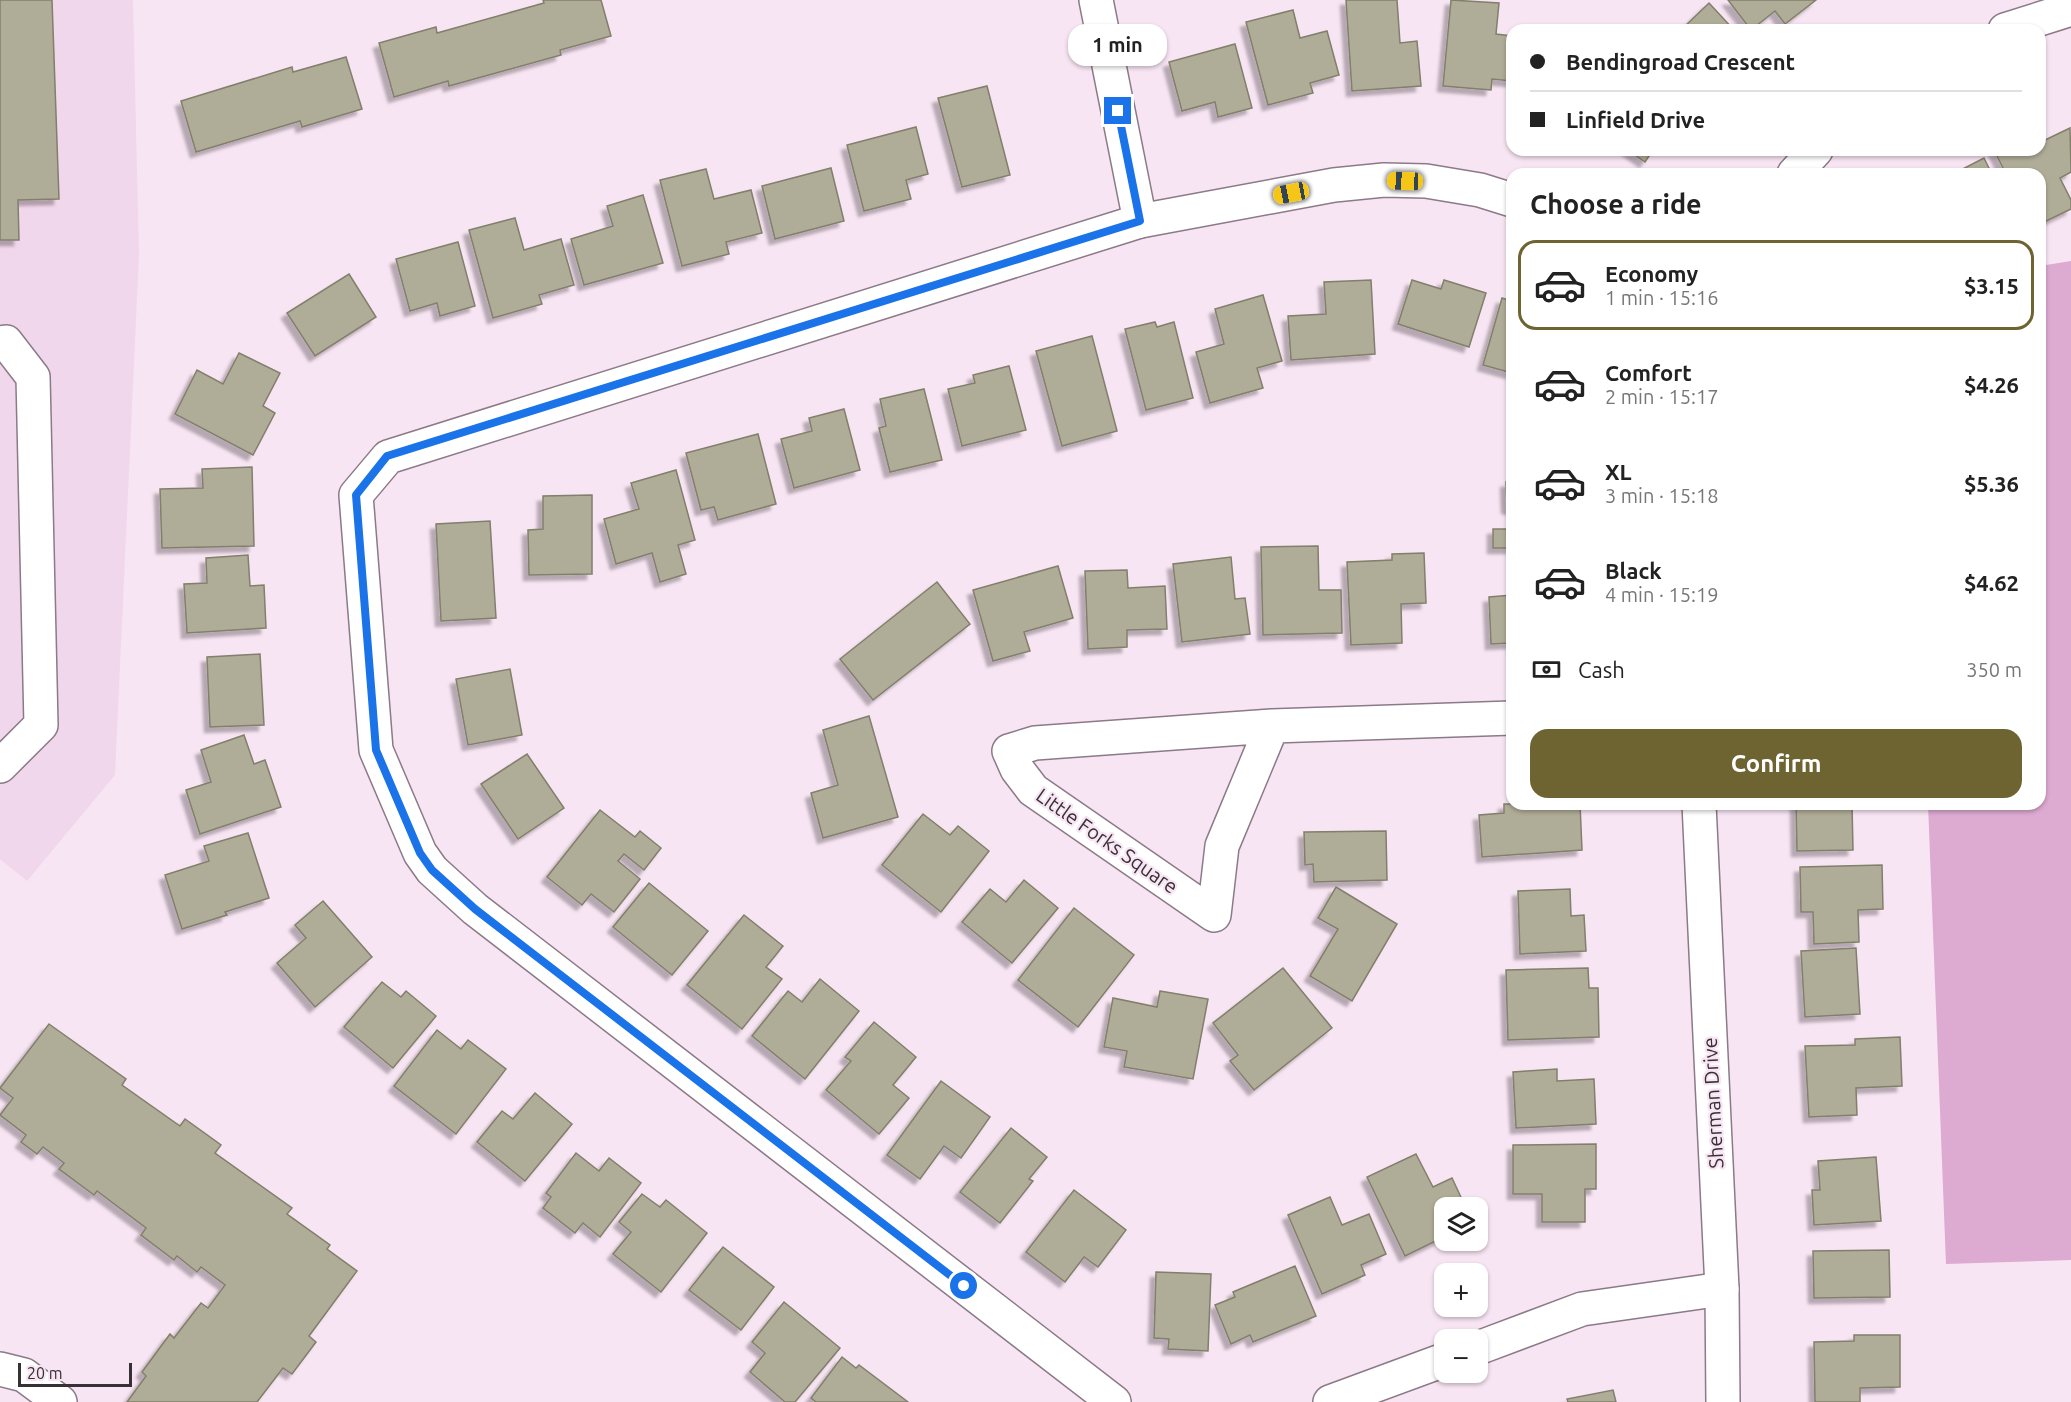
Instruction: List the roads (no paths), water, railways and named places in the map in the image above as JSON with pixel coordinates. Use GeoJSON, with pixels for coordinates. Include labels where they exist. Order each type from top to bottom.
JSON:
{"type":"FeatureCollection","features":[{"type":"Feature","properties":{"kind":"street"},"geometry":{"type":"LineString","coordinates":[[1096,0],[1140,221]]}},
{"type":"Feature","properties":{"kind":"street"},"geometry":{"type":"LineString","coordinates":[[2024,24],[2071,9]]}},
{"type":"Feature","properties":{"kind":"street"},"geometry":{"type":"LineString","coordinates":[[1800,168],[1810,156]]}},
{"type":"Feature","properties":{"kind":"street"},"geometry":{"type":"LineString","coordinates":[[1114,1402],[475,909],[432,870],[420,853],[376,750],[356,495],[387,456],[1140,221],[1334,185],[1384,180],[1426,182],[1479,190],[1506,198]]}},
{"type":"Feature","properties":{"kind":"street"},"geometry":{"type":"LineString","coordinates":[[0,343],[6,342],[33,377],[41,725],[0,766]]}},
{"type":"Feature","properties":{"kind":"street","name":"Little Forks Square"},"geometry":{"type":"LineString","coordinates":[[1272,726],[1222,846],[1214,915],[1033,790],[1017,769],[1009,751],[1035,743],[1272,726],[1506,718]]}},
{"type":"Feature","properties":{"kind":"street","name":"Sherman Drive"},"geometry":{"type":"LineString","coordinates":[[1699,810],[1722,1289],[1723,1402]]}},
{"type":"Feature","properties":{"kind":"street"},"geometry":{"type":"LineString","coordinates":[[1488,1344],[1582,1309],[1722,1289]]}},
{"type":"Feature","properties":{"kind":"street"},"geometry":{"type":"LineString","coordinates":[[1330,1402],[1434,1364]]}},
{"type":"Feature","properties":{"kind":"street"},"geometry":{"type":"LineString","coordinates":[[0,1369],[24,1375],[60,1402]]}}]}
